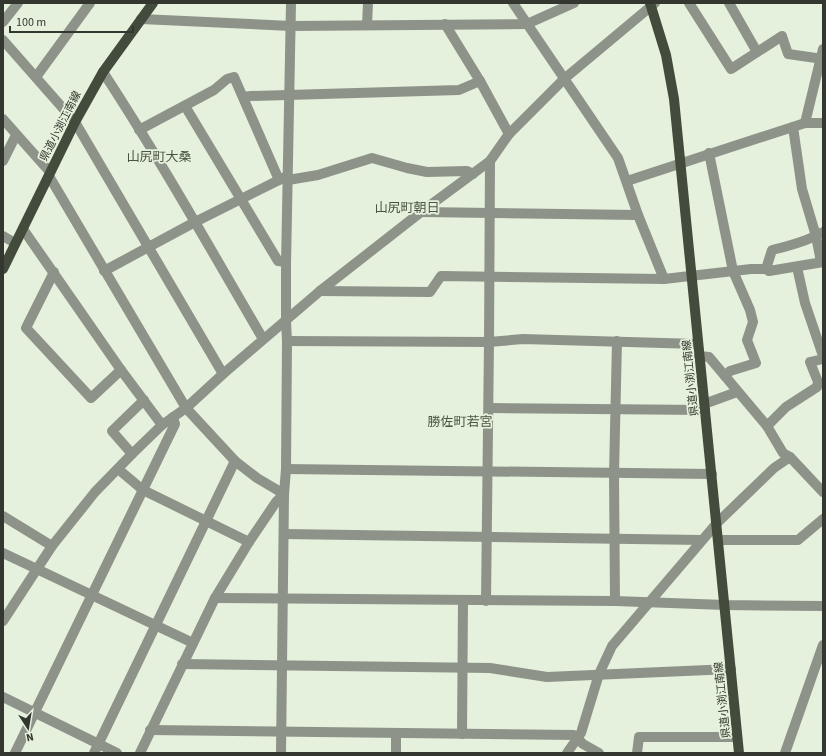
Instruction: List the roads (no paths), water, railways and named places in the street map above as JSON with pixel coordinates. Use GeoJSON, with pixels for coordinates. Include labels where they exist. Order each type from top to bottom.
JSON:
{"type":"FeatureCollection","features":[{"type":"Feature","properties":{"kind":"main road","name":"県道小渕江南線"},"geometry":{"type":"LineString","coordinates":[[3,269],[75,122],[103,72],[153,3]]}},
{"type":"Feature","properties":{"kind":"main road","name":"県道小渕江南線"},"geometry":{"type":"LineString","coordinates":[[652,4],[666,55],[674,99],[739,753]]}},
{"type":"Feature","properties":{"kind":"street"},"geometry":{"type":"LineString","coordinates":[[3,22],[18,3]]}},
{"type":"Feature","properties":{"kind":"street"},"geometry":{"type":"LineString","coordinates":[[36,77],[90,3]]}},
{"type":"Feature","properties":{"kind":"street"},"geometry":{"type":"LineString","coordinates":[[281,753],[287,341],[285,179],[290,95],[291,3]]}},
{"type":"Feature","properties":{"kind":"street"},"geometry":{"type":"LineString","coordinates":[[367,26],[368,3]]}},
{"type":"Feature","properties":{"kind":"street"},"geometry":{"type":"LineString","coordinates":[[513,3],[618,158],[638,215],[664,279]]}},
{"type":"Feature","properties":{"kind":"street"},"geometry":{"type":"LineString","coordinates":[[141,19],[291,26],[527,24],[574,3]]}},
{"type":"Feature","properties":{"kind":"street"},"geometry":{"type":"LineString","coordinates":[[689,3],[732,69],[782,36],[788,54],[822,59]]}},
{"type":"Feature","properties":{"kind":"street"},"geometry":{"type":"LineString","coordinates":[[729,3],[757,52]]}},
{"type":"Feature","properties":{"kind":"street"},"geometry":{"type":"LineString","coordinates":[[3,622],[52,546],[95,492],[162,425],[186,408],[263,339],[320,291],[421,212],[490,161],[509,134],[564,80],[652,4]]}},
{"type":"Feature","properties":{"kind":"street"},"geometry":{"type":"LineString","coordinates":[[445,24],[480,81],[509,134]]}},
{"type":"Feature","properties":{"kind":"street"},"geometry":{"type":"LineString","coordinates":[[3,40],[75,122],[223,374]]}},
{"type":"Feature","properties":{"kind":"street"},"geometry":{"type":"LineString","coordinates":[[804,123],[822,59],[823,48]]}},
{"type":"Feature","properties":{"kind":"street"},"geometry":{"type":"LineString","coordinates":[[103,72],[195,222],[263,339]]}},
{"type":"Feature","properties":{"kind":"street"},"geometry":{"type":"LineString","coordinates":[[139,130],[214,90],[227,79],[234,77],[285,179]]}},
{"type":"Feature","properties":{"kind":"street"},"geometry":{"type":"LineString","coordinates":[[244,97],[459,90],[480,81]]}},
{"type":"Feature","properties":{"kind":"street"},"geometry":{"type":"LineString","coordinates":[[185,106],[278,261],[286,262]]}},
{"type":"Feature","properties":{"kind":"street"},"geometry":{"type":"LineString","coordinates":[[3,120],[50,174],[104,271],[186,408],[235,461],[257,478],[284,494]]}},
{"type":"Feature","properties":{"kind":"street"},"geometry":{"type":"LineString","coordinates":[[627,181],[680,162],[804,123],[823,123]]}},
{"type":"Feature","properties":{"kind":"street"},"geometry":{"type":"LineString","coordinates":[[320,291],[430,292],[441,276],[489,278],[664,279],[733,271],[769,271],[822,262],[820,234],[802,189],[793,127]]}},
{"type":"Feature","properties":{"kind":"street"},"geometry":{"type":"LineString","coordinates":[[3,161],[16,135]]}},
{"type":"Feature","properties":{"kind":"street"},"geometry":{"type":"LineString","coordinates":[[709,153],[733,271],[750,310],[753,322],[747,340],[756,363],[730,371],[725,376]]}},
{"type":"Feature","properties":{"kind":"street"},"geometry":{"type":"LineString","coordinates":[[104,271],[195,222],[285,179],[318,175],[372,158],[427,172],[467,171],[473,174]]}},
{"type":"Feature","properties":{"kind":"street"},"geometry":{"type":"LineString","coordinates":[[486,601],[490,161]]}},
{"type":"Feature","properties":{"kind":"street"},"geometry":{"type":"LineString","coordinates":[[421,212],[638,215]]}},
{"type":"Feature","properties":{"kind":"street"},"geometry":{"type":"LineString","coordinates":[[22,229],[54,272],[121,370],[162,425]]}},
{"type":"Feature","properties":{"kind":"street"},"geometry":{"type":"LineString","coordinates":[[766,270],[772,250],[788,246],[820,234]]}},
{"type":"Feature","properties":{"kind":"street"},"geometry":{"type":"LineString","coordinates":[[3,236],[16,243]]}},
{"type":"Feature","properties":{"kind":"street"},"geometry":{"type":"LineString","coordinates":[[797,267],[805,303],[823,356]]}},
{"type":"Feature","properties":{"kind":"street"},"geometry":{"type":"LineString","coordinates":[[54,272],[26,328],[90,398],[121,370]]}},
{"type":"Feature","properties":{"kind":"street"},"geometry":{"type":"LineString","coordinates":[[287,341],[489,342],[523,340],[698,344]]}},
{"type":"Feature","properties":{"kind":"street"},"geometry":{"type":"LineString","coordinates":[[615,601],[614,474],[617,341]]}},
{"type":"Feature","properties":{"kind":"street"},"geometry":{"type":"LineString","coordinates":[[699,356],[709,357],[767,426],[784,453],[790,457],[823,492]]}},
{"type":"Feature","properties":{"kind":"street"},"geometry":{"type":"LineString","coordinates":[[767,426],[786,407],[817,387],[818,382],[810,362],[823,359]]}},
{"type":"Feature","properties":{"kind":"street"},"geometry":{"type":"LineString","coordinates":[[488,408],[615,409],[704,407],[737,392]]}},
{"type":"Feature","properties":{"kind":"street"},"geometry":{"type":"LineString","coordinates":[[132,454],[112,431],[144,400]]}},
{"type":"Feature","properties":{"kind":"street"},"geometry":{"type":"LineString","coordinates":[[15,753],[175,424],[173,417]]}},
{"type":"Feature","properties":{"kind":"street"},"geometry":{"type":"LineString","coordinates":[[567,753],[581,733],[598,675],[612,646],[717,523],[774,468],[790,457]]}},
{"type":"Feature","properties":{"kind":"street"},"geometry":{"type":"LineString","coordinates":[[96,748],[235,461]]}},
{"type":"Feature","properties":{"kind":"street"},"geometry":{"type":"LineString","coordinates":[[118,469],[143,490],[249,542]]}},
{"type":"Feature","properties":{"kind":"street"},"geometry":{"type":"LineString","coordinates":[[286,469],[712,474]]}},
{"type":"Feature","properties":{"kind":"street"},"geometry":{"type":"LineString","coordinates":[[140,753],[215,598],[249,542],[276,502],[284,494]]}},
{"type":"Feature","properties":{"kind":"street"},"geometry":{"type":"LineString","coordinates":[[3,516],[52,546]]}},
{"type":"Feature","properties":{"kind":"street"},"geometry":{"type":"LineString","coordinates":[[718,540],[798,540],[823,519]]}},
{"type":"Feature","properties":{"kind":"street"},"geometry":{"type":"LineString","coordinates":[[284,534],[702,540]]}},
{"type":"Feature","properties":{"kind":"street"},"geometry":{"type":"LineString","coordinates":[[3,553],[92,594],[193,644]]}},
{"type":"Feature","properties":{"kind":"street"},"geometry":{"type":"LineString","coordinates":[[215,598],[615,601],[725,605],[823,606]]}},
{"type":"Feature","properties":{"kind":"street"},"geometry":{"type":"LineString","coordinates":[[462,734],[463,601]]}},
{"type":"Feature","properties":{"kind":"street"},"geometry":{"type":"LineString","coordinates":[[785,753],[823,645]]}},
{"type":"Feature","properties":{"kind":"street"},"geometry":{"type":"LineString","coordinates":[[182,664],[490,668],[547,676],[731,669]]}},
{"type":"Feature","properties":{"kind":"street"},"geometry":{"type":"LineString","coordinates":[[3,697],[96,748],[117,753]]}},
{"type":"Feature","properties":{"kind":"street"},"geometry":{"type":"LineString","coordinates":[[150,730],[574,735],[599,753]]}},
{"type":"Feature","properties":{"kind":"street"},"geometry":{"type":"LineString","coordinates":[[396,733],[396,753]]}},
{"type":"Feature","properties":{"kind":"street"},"geometry":{"type":"LineString","coordinates":[[637,753],[639,737],[737,736]]}},
{"type":"Feature","properties":{"kind":"district","name":"山尻町大桑"},"geometry":{"type":"Point","coordinates":[159,156]}},
{"type":"Feature","properties":{"kind":"district","name":"山尻町朝日"},"geometry":{"type":"Point","coordinates":[407,207]}},
{"type":"Feature","properties":{"kind":"district","name":"勝佐町若宮"},"geometry":{"type":"Point","coordinates":[460,421]}}]}
